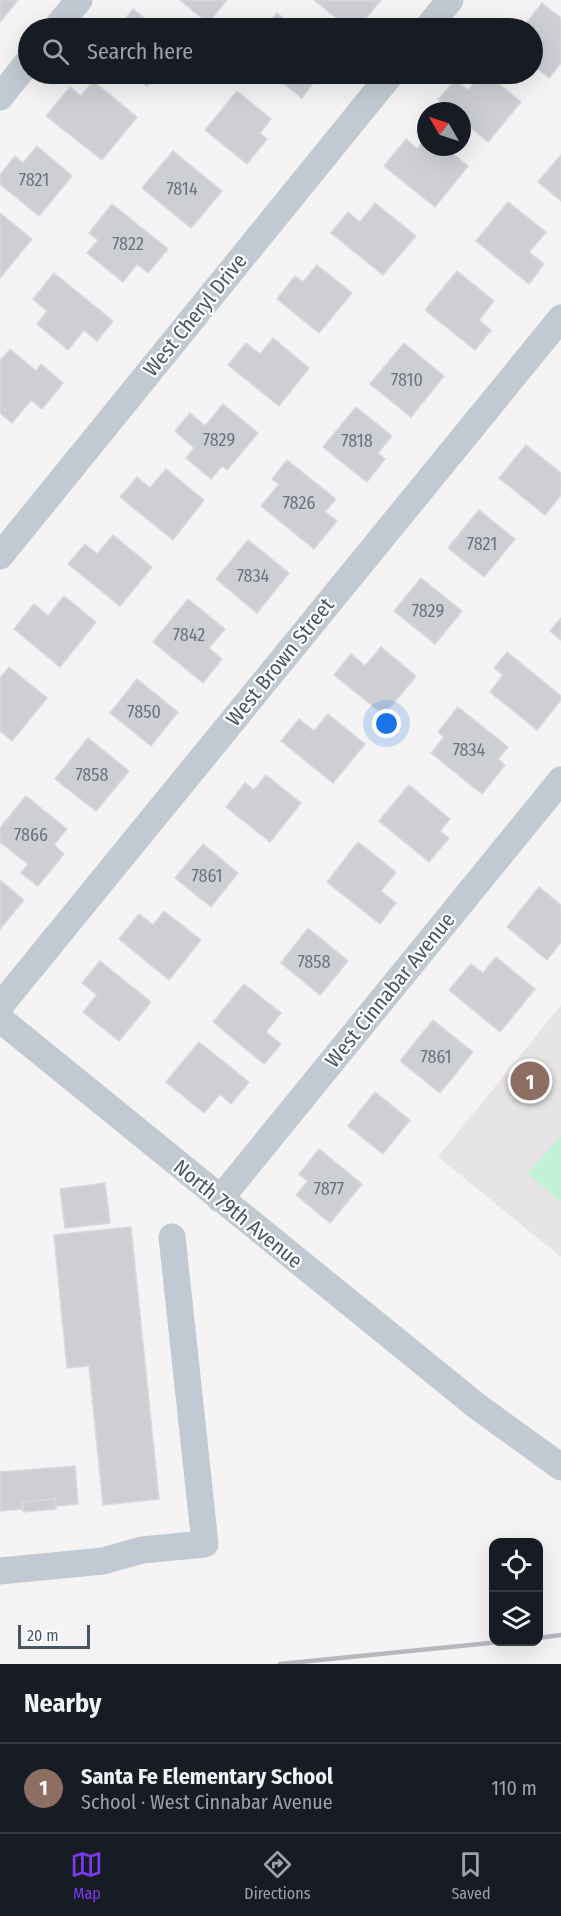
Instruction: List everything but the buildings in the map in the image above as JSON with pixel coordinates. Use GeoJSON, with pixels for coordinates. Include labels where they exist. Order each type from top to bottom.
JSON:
{"type":"FeatureCollection","features":[{"type":"Feature","properties":{"kind":"street"},"geometry":{"type":"LineString","coordinates":[[64,18],[79,0]]}},
{"type":"Feature","properties":{"kind":"street"},"geometry":{"type":"LineString","coordinates":[[435,18],[450,0]]}},
{"type":"Feature","properties":{"kind":"street"},"geometry":{"type":"LineString","coordinates":[[0,97],[18,74]]}},
{"type":"Feature","properties":{"kind":"street","name":"West Cheryl Drive"},"geometry":{"type":"LineString","coordinates":[[0,556],[383,84]]}},
{"type":"Feature","properties":{"kind":"street","name":"West Brown Street"},"geometry":{"type":"LineString","coordinates":[[0,1006],[561,318]]}},
{"type":"Feature","properties":{"kind":"street","name":"West Cinnabar Avenue"},"geometry":{"type":"LineString","coordinates":[[220,1199],[561,780]]}},
{"type":"Feature","properties":{"kind":"street","name":"North 79th Avenue"},"geometry":{"type":"LineString","coordinates":[[0,1019],[478,1407],[561,1467]]}},
{"type":"Feature","properties":{"kind":"street"},"geometry":{"type":"LineString","coordinates":[[0,1571],[103,1561],[142,1550],[205,1544],[172,1237]]}},
{"type":"Feature","properties":{"kind":"shaded area"},"geometry":{"type":"Polygon","coordinates":[[[561,1005],[561,1257],[438,1157],[561,1005]]]}},
{"type":"Feature","properties":{"kind":"green space"},"geometry":{"type":"Polygon","coordinates":[[[561,1135],[561,1202],[528,1174],[561,1135]]]}},
{"type":"Feature","properties":{"kind":"railway"},"geometry":{"type":"LineString","coordinates":[[543,1637],[561,1635]]}},
{"type":"Feature","properties":{"kind":"railway"},"geometry":{"type":"LineString","coordinates":[[280,1664],[489,1643]]}},
{"type":"Feature","properties":{"kind":"place","name":"Santa Fe Elementary School"},"geometry":{"type":"Point","coordinates":[530,1081]}}]}
